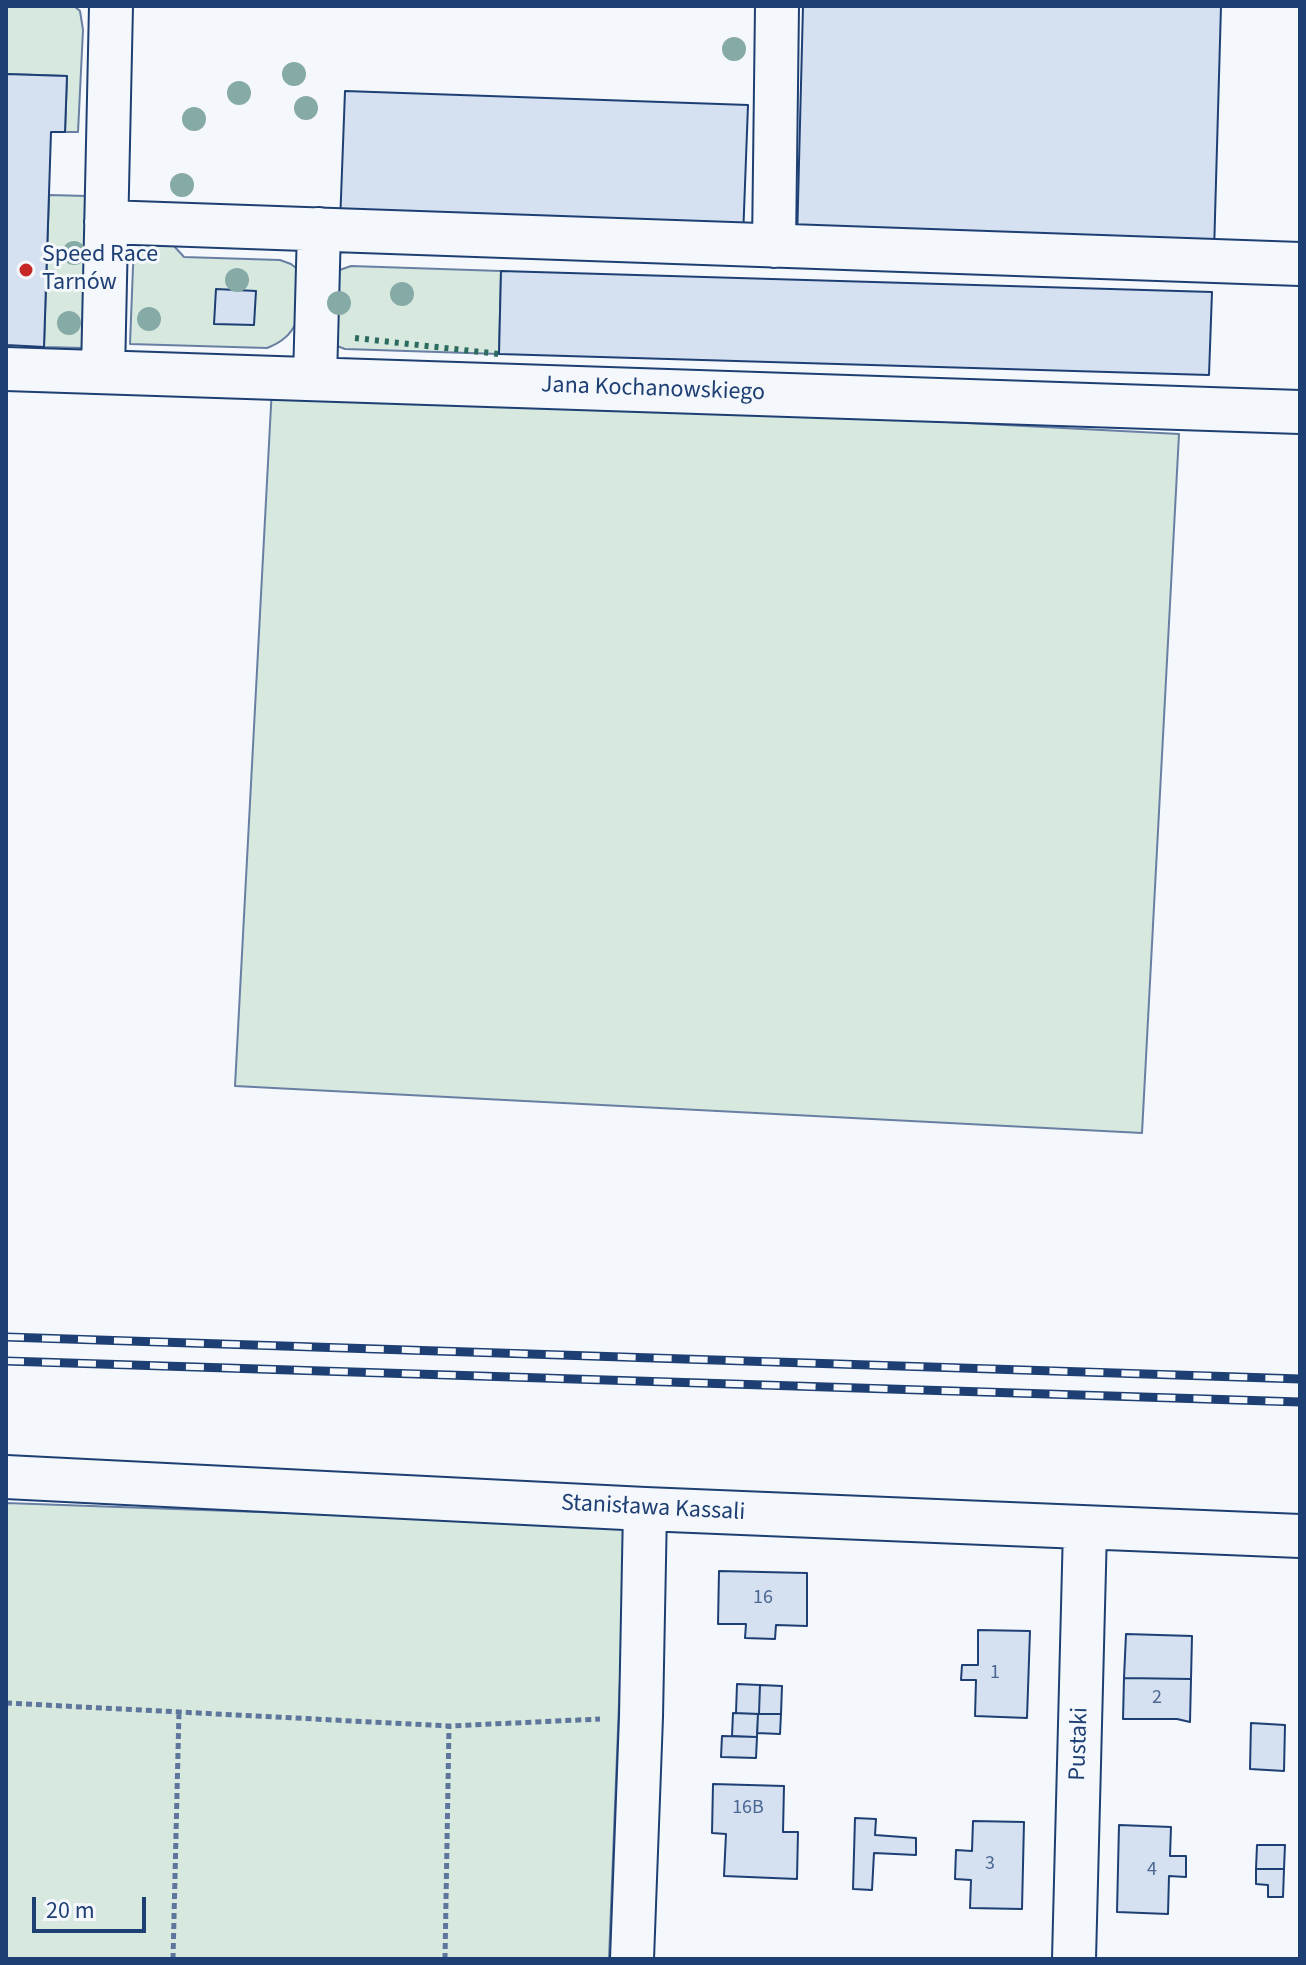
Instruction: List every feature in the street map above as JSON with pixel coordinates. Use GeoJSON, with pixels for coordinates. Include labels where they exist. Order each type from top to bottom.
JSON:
{"type":"FeatureCollection","features":[{"type":"Feature","properties":{"kind":"street"},"geometry":{"type":"LineString","coordinates":[[103,372],[111,6]]}},
{"type":"Feature","properties":{"kind":"street"},"geometry":{"type":"LineString","coordinates":[[774,246],[777,6]]}},
{"type":"Feature","properties":{"kind":"street"},"geometry":{"type":"LineString","coordinates":[[106,222],[1300,264]]}},
{"type":"Feature","properties":{"kind":"street"},"geometry":{"type":"LineString","coordinates":[[315,379],[319,229]]}},
{"type":"Feature","properties":{"kind":"street","name":"Jana Kochanowskiego"},"geometry":{"type":"LineString","coordinates":[[6,369],[1300,412]]}},
{"type":"Feature","properties":{"kind":"street","name":"Stanisława Kassali"},"geometry":{"type":"LineString","coordinates":[[6,1477],[645,1509],[1300,1536]]}},
{"type":"Feature","properties":{"kind":"street"},"geometry":{"type":"LineString","coordinates":[[632,1959],[645,1509]]}},
{"type":"Feature","properties":{"kind":"street","name":"Pustaki"},"geometry":{"type":"LineString","coordinates":[[1074,1959],[1085,1529]]}},
{"type":"Feature","properties":{"kind":"path"},"geometry":{"type":"LineString","coordinates":[[6,1703],[449,1726],[641,1717]]}},
{"type":"Feature","properties":{"kind":"path"},"geometry":{"type":"LineString","coordinates":[[173,1959],[179,1711]]}},
{"type":"Feature","properties":{"kind":"path"},"geometry":{"type":"LineString","coordinates":[[445,1959],[449,1726]]}},
{"type":"Feature","properties":{"kind":"shaded area"},"geometry":{"type":"Polygon","coordinates":[[[6,6],[74,6],[80,11],[83,30],[78,132],[65,132],[67,76],[6,74],[6,6]]]}},
{"type":"Feature","properties":{"kind":"shaded area"},"geometry":{"type":"Polygon","coordinates":[[[49,195],[87,196],[83,348],[44,347],[49,195]]]}},
{"type":"Feature","properties":{"kind":"shaded area"},"geometry":{"type":"Polygon","coordinates":[[[164,235],[184,257],[280,260],[301,272],[298,318],[288,335],[267,348],[130,344],[134,256],[144,241],[164,235]]]}},
{"type":"Feature","properties":{"kind":"shaded area"},"geometry":{"type":"Polygon","coordinates":[[[351,266],[501,271],[499,354],[345,349],[337,346],[328,334],[334,272],[351,266]]]}},
{"type":"Feature","properties":{"kind":"shaded area"},"geometry":{"type":"Polygon","coordinates":[[[272,387],[1179,434],[1142,1133],[235,1086],[272,387]]]}},
{"type":"Feature","properties":{"kind":"shaded area"},"geometry":{"type":"Polygon","coordinates":[[[6,1503],[626,1525],[609,1959],[6,1959],[6,1503]]]}},
{"type":"Feature","properties":{"kind":"building"},"geometry":{"type":"Polygon","coordinates":[[[803,6],[1221,6],[1214,252],[797,241],[803,6]]]}},
{"type":"Feature","properties":{"kind":"building","name":"Speed Race Tarnów"},"geometry":{"type":"Polygon","coordinates":[[[6,74],[67,76],[65,132],[51,132],[44,347],[6,345],[6,74]]]}},
{"type":"Feature","properties":{"kind":"building"},"geometry":{"type":"Polygon","coordinates":[[[345,91],[748,105],[743,238],[340,224],[345,91]]]}},
{"type":"Feature","properties":{"kind":"building"},"geometry":{"type":"Polygon","coordinates":[[[501,271],[1212,292],[1209,375],[499,354],[501,271]]]}},
{"type":"Feature","properties":{"kind":"building"},"geometry":{"type":"Polygon","coordinates":[[[216,289],[256,291],[254,325],[214,324],[216,289]]]}},
{"type":"Feature","properties":{"kind":"building"},"geometry":{"type":"Polygon","coordinates":[[[719,1571],[807,1573],[807,1626],[776,1625],[775,1639],[745,1638],[746,1624],[718,1624],[719,1571]]]}},
{"type":"Feature","properties":{"kind":"building"},"geometry":{"type":"Polygon","coordinates":[[[978,1630],[1030,1631],[1027,1718],[975,1716],[976,1680],[961,1680],[962,1665],[978,1665],[978,1630]]]}},
{"type":"Feature","properties":{"kind":"building"},"geometry":{"type":"Polygon","coordinates":[[[1126,1634],[1192,1636],[1191,1679],[1124,1678],[1126,1634]]]}},
{"type":"Feature","properties":{"kind":"building"},"geometry":{"type":"Polygon","coordinates":[[[1124,1678],[1191,1679],[1190,1722],[1177,1719],[1123,1719],[1124,1678]]]}},
{"type":"Feature","properties":{"kind":"building"},"geometry":{"type":"Polygon","coordinates":[[[737,1684],[760,1685],[759,1714],[736,1713],[737,1684]]]}},
{"type":"Feature","properties":{"kind":"building"},"geometry":{"type":"Polygon","coordinates":[[[760,1685],[782,1686],[781,1714],[759,1714],[760,1685]]]}},
{"type":"Feature","properties":{"kind":"building"},"geometry":{"type":"Polygon","coordinates":[[[733,1713],[758,1714],[757,1737],[732,1736],[733,1713]]]}},
{"type":"Feature","properties":{"kind":"building"},"geometry":{"type":"Polygon","coordinates":[[[758,1714],[781,1714],[780,1734],[757,1733],[758,1714]]]}},
{"type":"Feature","properties":{"kind":"building"},"geometry":{"type":"Polygon","coordinates":[[[1251,1723],[1285,1725],[1284,1771],[1250,1769],[1251,1723]]]}},
{"type":"Feature","properties":{"kind":"building"},"geometry":{"type":"Polygon","coordinates":[[[722,1736],[757,1737],[756,1758],[721,1757],[722,1736]]]}},
{"type":"Feature","properties":{"kind":"building"},"geometry":{"type":"Polygon","coordinates":[[[713,1784],[784,1786],[783,1832],[798,1832],[797,1879],[724,1876],[726,1834],[712,1833],[713,1784]]]}},
{"type":"Feature","properties":{"kind":"building"},"geometry":{"type":"Polygon","coordinates":[[[855,1818],[876,1819],[875,1835],[916,1838],[916,1855],[874,1853],[872,1890],[853,1889],[855,1818]]]}},
{"type":"Feature","properties":{"kind":"building"},"geometry":{"type":"Polygon","coordinates":[[[973,1821],[1024,1822],[1022,1909],[970,1908],[971,1880],[955,1879],[956,1850],[972,1851],[973,1821]]]}},
{"type":"Feature","properties":{"kind":"building"},"geometry":{"type":"Polygon","coordinates":[[[1119,1825],[1171,1827],[1170,1856],[1186,1856],[1186,1877],[1169,1876],[1168,1914],[1117,1912],[1119,1825]]]}},
{"type":"Feature","properties":{"kind":"building"},"geometry":{"type":"Polygon","coordinates":[[[1257,1845],[1285,1845],[1284,1869],[1256,1869],[1257,1845]]]}},
{"type":"Feature","properties":{"kind":"building"},"geometry":{"type":"Polygon","coordinates":[[[1256,1869],[1284,1869],[1283,1897],[1268,1897],[1268,1885],[1256,1884],[1256,1869]]]}},
{"type":"Feature","properties":{"kind":"railway"},"geometry":{"type":"LineString","coordinates":[[6,1337],[1300,1379]]}},
{"type":"Feature","properties":{"kind":"railway"},"geometry":{"type":"LineString","coordinates":[[6,1361],[1300,1402]]}},
{"type":"Feature","properties":{"kind":"hedge"},"geometry":{"type":"LineString","coordinates":[[355,338],[499,354]]}},
{"type":"Feature","properties":{"kind":"place","name":"Speed Race Tarnów"},"geometry":{"type":"Point","coordinates":[26,270]}}]}
